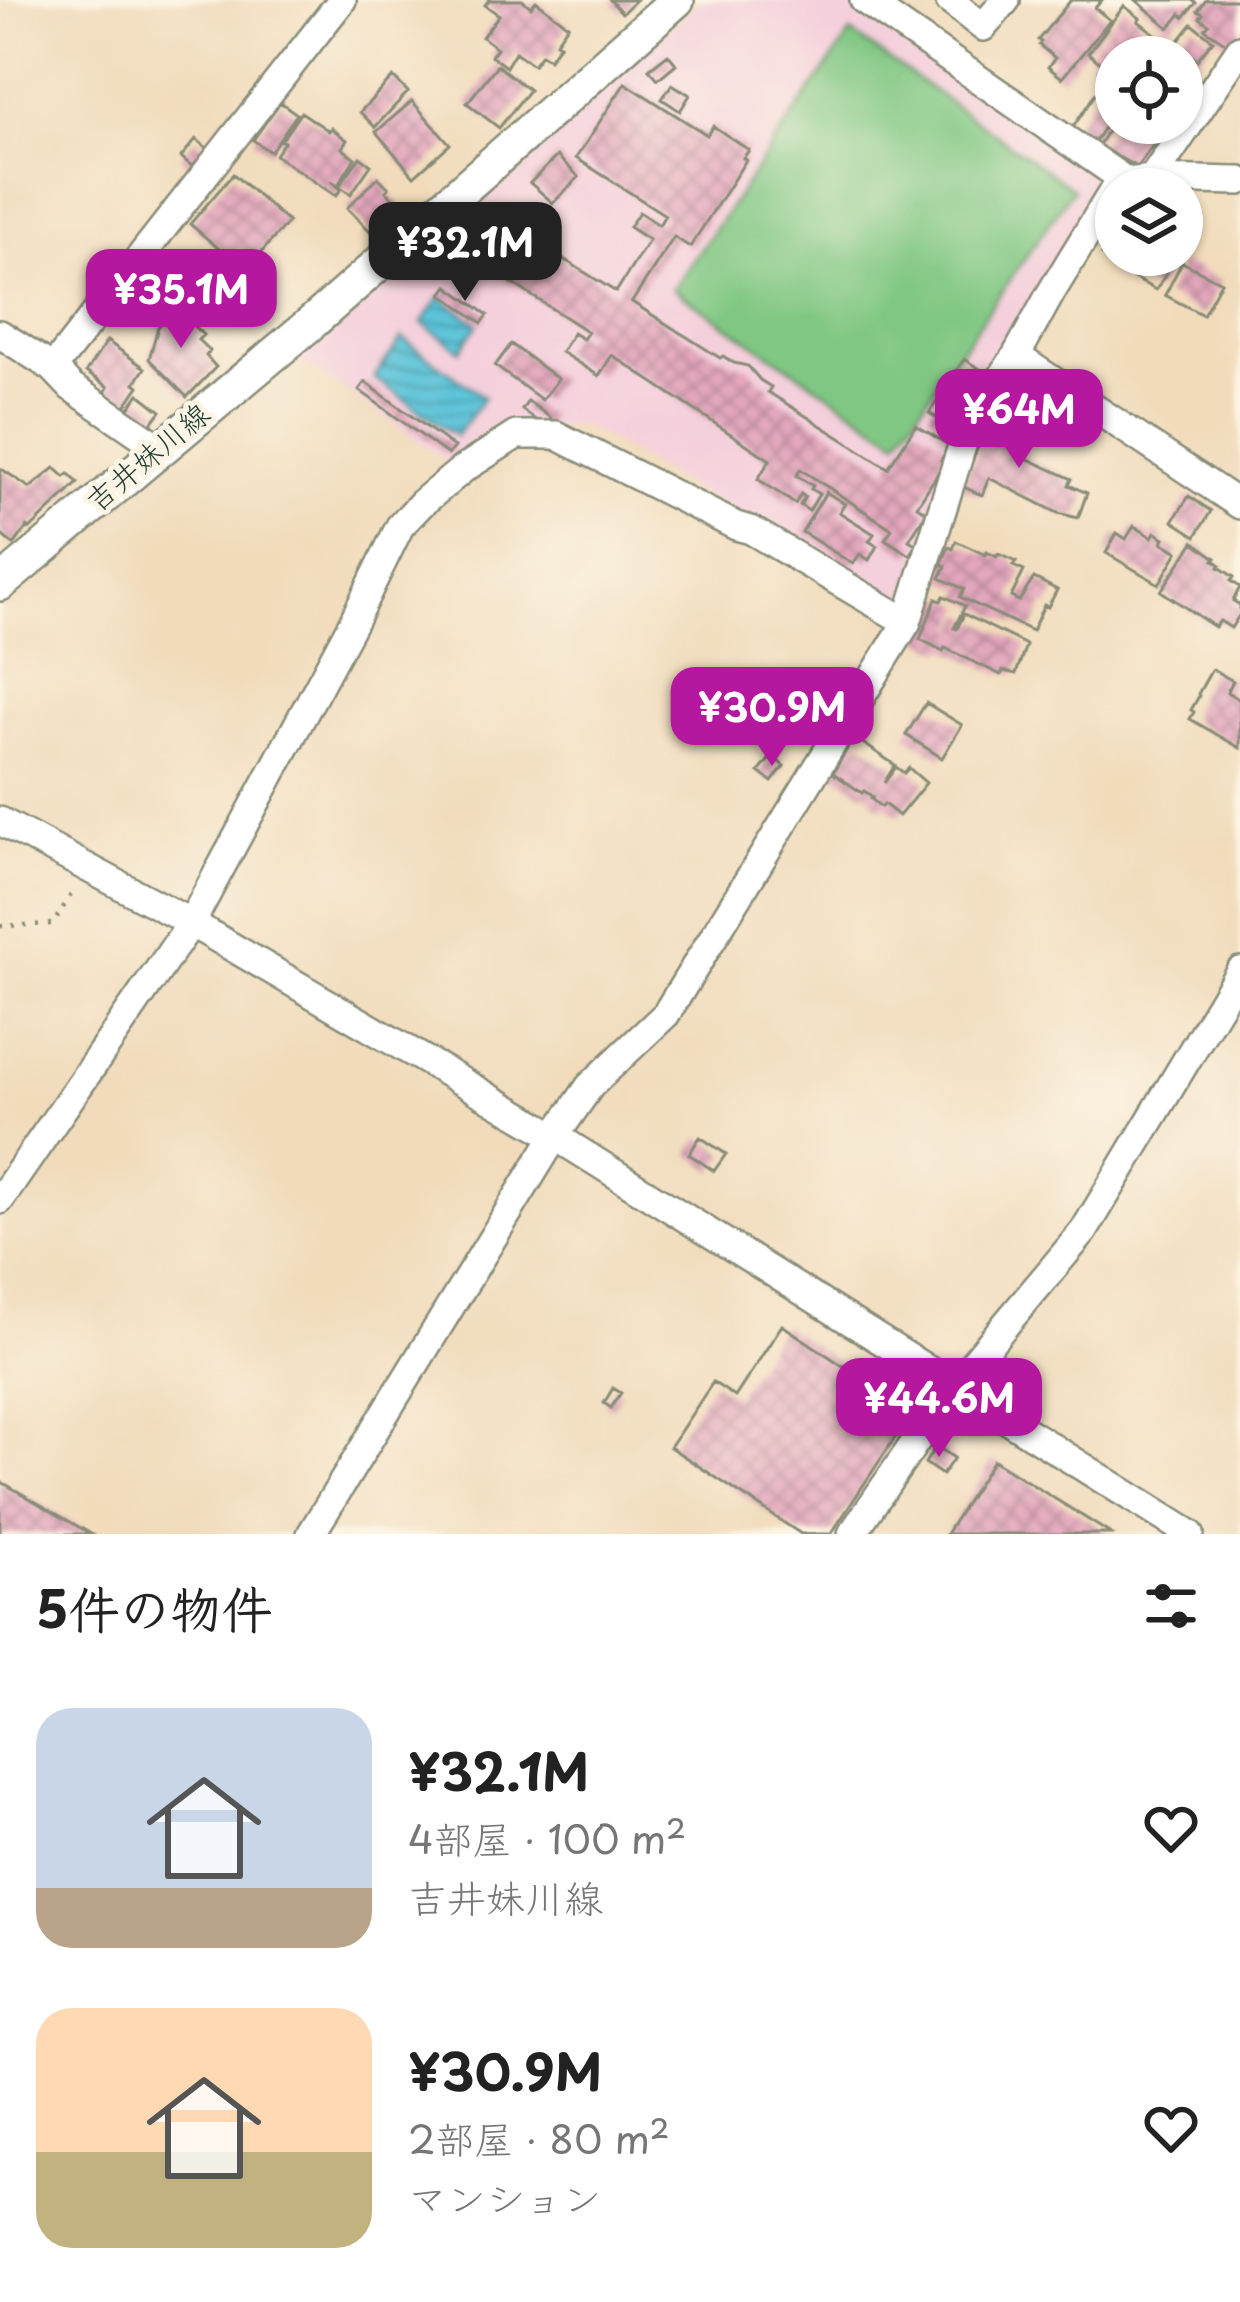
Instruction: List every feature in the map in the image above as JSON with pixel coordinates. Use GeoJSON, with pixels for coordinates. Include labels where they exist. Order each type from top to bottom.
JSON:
{"type":"FeatureCollection","features":[{"type":"Feature","properties":{"kind":"main road","name":"吉井妹川線"},"geometry":{"type":"LineString","coordinates":[[0,584],[316,319],[676,0]]}},
{"type":"Feature","properties":{"kind":"street"},"geometry":{"type":"LineString","coordinates":[[53,368],[342,0]]}},
{"type":"Feature","properties":{"kind":"street"},"geometry":{"type":"LineString","coordinates":[[864,0],[1121,168]]}},
{"type":"Feature","properties":{"kind":"street"},"geometry":{"type":"LineString","coordinates":[[949,0],[983,27],[1006,0]]}},
{"type":"Feature","properties":{"kind":"street"},"geometry":{"type":"LineString","coordinates":[[1148,168],[1240,50]]}},
{"type":"Feature","properties":{"kind":"street"},"geometry":{"type":"LineString","coordinates":[[1203,181],[1240,181]]}},
{"type":"Feature","properties":{"kind":"street"},"geometry":{"type":"LineString","coordinates":[[311,1534],[555,1136],[590,1086],[667,1014],[907,622],[967,430],[1095,221]]}},
{"type":"Feature","properties":{"kind":"street"},"geometry":{"type":"LineString","coordinates":[[0,334],[160,448]]}},
{"type":"Feature","properties":{"kind":"street"},"geometry":{"type":"LineString","coordinates":[[1016,356],[1240,505]]}},
{"type":"Feature","properties":{"kind":"street"},"geometry":{"type":"LineString","coordinates":[[0,1200],[191,923],[400,526],[463,469],[516,435],[556,435],[751,530],[907,622]]}},
{"type":"Feature","properties":{"kind":"street"},"geometry":{"type":"LineString","coordinates":[[0,821],[191,923],[555,1136],[1190,1534]]}},
{"type":"Feature","properties":{"kind":"street"},"geometry":{"type":"LineString","coordinates":[[852,1534],[954,1386],[1084,1232],[1240,971]]}},
{"type":"Feature","properties":{"kind":"path"},"geometry":{"type":"LineString","coordinates":[[0,926],[52,923],[88,868]]}},
{"type":"Feature","properties":{"kind":"shaded area"},"geometry":{"type":"Polygon","coordinates":[[[701,0],[844,0],[1090,172],[1095,186],[1095,199],[955,430],[907,598],[883,599],[582,425],[505,432],[455,466],[298,358],[701,0]]]}},
{"type":"Feature","properties":{"kind":"green space"},"geometry":{"type":"Polygon","coordinates":[[[851,33],[1073,189],[898,440],[673,289],[851,33]]]}},
{"type":"Feature","properties":{"kind":"water"},"geometry":{"type":"Polygon","coordinates":[[[440,297],[478,324],[460,350],[422,323],[440,297]]]}},
{"type":"Feature","properties":{"kind":"water"},"geometry":{"type":"Polygon","coordinates":[[[402,338],[484,397],[456,436],[374,378],[402,338]]]}},
{"type":"Feature","properties":{"kind":"building"},"geometry":{"type":"Polygon","coordinates":[[[489,0],[522,0],[531,7],[536,1],[568,25],[549,59],[541,54],[533,65],[515,52],[506,67],[491,56],[497,48],[482,37],[499,15],[485,5],[489,0]]]}},
{"type":"Feature","properties":{"kind":"building"},"geometry":{"type":"Polygon","coordinates":[[[610,0],[636,0],[622,13],[610,0]]]}},
{"type":"Feature","properties":{"kind":"building"},"geometry":{"type":"Polygon","coordinates":[[[1071,0],[1102,0],[1095,8],[1110,20],[1062,78],[1048,67],[1055,58],[1038,40],[1071,0]]]}},
{"type":"Feature","properties":{"kind":"building"},"geometry":{"type":"Polygon","coordinates":[[[1136,0],[1192,0],[1196,3],[1169,28],[1136,0]]]}},
{"type":"Feature","properties":{"kind":"building"},"geometry":{"type":"Polygon","coordinates":[[[1206,0],[1240,0],[1240,39],[1234,48],[1205,29],[1209,24],[1198,11],[1206,0]]]}},
{"type":"Feature","properties":{"kind":"building"},"geometry":{"type":"Polygon","coordinates":[[[1124,6],[1158,36],[1101,36],[1124,6]]]}},
{"type":"Feature","properties":{"kind":"building"},"geometry":{"type":"Polygon","coordinates":[[[1192,24],[1213,40],[1203,52],[1203,36],[1182,36],[1192,24]]]}},
{"type":"Feature","properties":{"kind":"building"},"geometry":{"type":"Polygon","coordinates":[[[668,54],[676,64],[658,79],[649,69],[668,54]]]}},
{"type":"Feature","properties":{"kind":"building"},"geometry":{"type":"Polygon","coordinates":[[[497,65],[529,90],[499,128],[467,103],[497,65]]]}},
{"type":"Feature","properties":{"kind":"building"},"geometry":{"type":"Polygon","coordinates":[[[393,77],[408,92],[375,127],[360,112],[393,77]]]}},
{"type":"Feature","properties":{"kind":"building"},"geometry":{"type":"Polygon","coordinates":[[[625,83],[707,135],[713,126],[749,150],[690,247],[674,237],[632,302],[720,358],[748,366],[771,387],[768,392],[888,468],[916,425],[950,446],[917,506],[927,512],[909,540],[917,545],[910,555],[885,539],[892,529],[800,469],[797,476],[819,494],[809,511],[800,505],[805,497],[801,494],[795,504],[758,479],[770,460],[612,355],[599,376],[561,352],[573,333],[583,339],[588,332],[495,272],[518,235],[616,292],[649,240],[629,227],[639,212],[659,225],[665,215],[576,158],[625,83]]]}},
{"type":"Feature","properties":{"kind":"building"},"geometry":{"type":"Polygon","coordinates":[[[672,84],[690,95],[680,111],[662,99],[672,84]]]}},
{"type":"Feature","properties":{"kind":"building"},"geometry":{"type":"Polygon","coordinates":[[[1095,94],[1094,143],[1072,129],[1095,94]]]}},
{"type":"Feature","properties":{"kind":"building"},"geometry":{"type":"Polygon","coordinates":[[[412,101],[450,144],[414,176],[376,132],[412,101]]]}},
{"type":"Feature","properties":{"kind":"building"},"geometry":{"type":"Polygon","coordinates":[[[280,102],[297,114],[270,152],[253,140],[280,102]]]}},
{"type":"Feature","properties":{"kind":"building"},"geometry":{"type":"Polygon","coordinates":[[[301,112],[347,140],[342,148],[355,158],[338,185],[331,181],[341,189],[336,196],[275,155],[301,112]]]}},
{"type":"Feature","properties":{"kind":"building"},"geometry":{"type":"Polygon","coordinates":[[[196,139],[209,150],[194,168],[181,157],[196,139]]]}},
{"type":"Feature","properties":{"kind":"building"},"geometry":{"type":"Polygon","coordinates":[[[1099,144],[1154,144],[1137,167],[1099,144]]]}},
{"type":"Feature","properties":{"kind":"building"},"geometry":{"type":"Polygon","coordinates":[[[557,156],[579,177],[553,203],[530,183],[557,156]]]}},
{"type":"Feature","properties":{"kind":"building"},"geometry":{"type":"Polygon","coordinates":[[[360,157],[371,165],[351,194],[339,186],[360,157]]]}},
{"type":"Feature","properties":{"kind":"building"},"geometry":{"type":"Polygon","coordinates":[[[233,174],[288,222],[245,271],[190,224],[233,174]]]}},
{"type":"Feature","properties":{"kind":"building"},"geometry":{"type":"Polygon","coordinates":[[[378,177],[403,208],[375,236],[347,208],[378,177]]]}},
{"type":"Feature","properties":{"kind":"building"},"geometry":{"type":"Polygon","coordinates":[[[1203,273],[1221,282],[1203,315],[1165,295],[1175,276],[1203,273]]]}},
{"type":"Feature","properties":{"kind":"building"},"geometry":{"type":"Polygon","coordinates":[[[1130,276],[1164,276],[1156,290],[1130,276]]]}},
{"type":"Feature","properties":{"kind":"building"},"geometry":{"type":"Polygon","coordinates":[[[448,286],[488,315],[482,323],[442,294],[448,286]]]}},
{"type":"Feature","properties":{"kind":"building"},"geometry":{"type":"Polygon","coordinates":[[[176,301],[186,312],[183,316],[203,335],[198,340],[210,351],[206,356],[216,367],[187,397],[149,359],[164,320],[161,316],[176,301]]]}},
{"type":"Feature","properties":{"kind":"building"},"geometry":{"type":"Polygon","coordinates":[[[107,341],[145,368],[124,408],[103,396],[108,387],[86,372],[107,341]]]}},
{"type":"Feature","properties":{"kind":"building"},"geometry":{"type":"Polygon","coordinates":[[[511,344],[558,379],[542,400],[495,366],[511,344]]]}},
{"type":"Feature","properties":{"kind":"building"},"geometry":{"type":"Polygon","coordinates":[[[964,359],[983,371],[948,425],[929,413],[964,359]]]}},
{"type":"Feature","properties":{"kind":"building"},"geometry":{"type":"Polygon","coordinates":[[[365,382],[454,447],[448,455],[359,390],[365,382]]]}},
{"type":"Feature","properties":{"kind":"building"},"geometry":{"type":"Polygon","coordinates":[[[139,394],[161,411],[146,431],[124,415],[139,394]]]}},
{"type":"Feature","properties":{"kind":"building"},"geometry":{"type":"Polygon","coordinates":[[[528,401],[551,418],[545,427],[522,410],[528,401]]]}},
{"type":"Feature","properties":{"kind":"building"},"geometry":{"type":"Polygon","coordinates":[[[995,408],[1018,418],[1006,445],[1072,479],[1069,485],[1087,493],[1078,518],[1058,513],[989,478],[982,495],[961,486],[995,408]]]}},
{"type":"Feature","properties":{"kind":"building"},"geometry":{"type":"Polygon","coordinates":[[[0,468],[30,488],[55,468],[78,483],[27,527],[14,545],[0,534],[0,468]]]}},
{"type":"Feature","properties":{"kind":"building"},"geometry":{"type":"Polygon","coordinates":[[[826,492],[845,504],[839,512],[874,534],[869,541],[877,546],[869,560],[860,554],[853,564],[802,532],[826,492]]]}},
{"type":"Feature","properties":{"kind":"building"},"geometry":{"type":"Polygon","coordinates":[[[1189,496],[1211,511],[1196,536],[1173,521],[1189,496]]]}},
{"type":"Feature","properties":{"kind":"building"},"geometry":{"type":"Polygon","coordinates":[[[1134,526],[1152,537],[1155,532],[1178,552],[1159,584],[1106,553],[1117,533],[1126,539],[1134,526]]]}},
{"type":"Feature","properties":{"kind":"building"},"geometry":{"type":"Polygon","coordinates":[[[956,541],[1016,562],[1013,566],[1024,571],[1011,597],[1019,601],[1034,578],[1057,590],[1032,631],[960,597],[964,589],[940,578],[946,566],[941,564],[956,541]]]}},
{"type":"Feature","properties":{"kind":"building"},"geometry":{"type":"Polygon","coordinates":[[[1194,542],[1216,558],[1240,587],[1233,601],[1240,605],[1240,614],[1231,628],[1220,621],[1215,627],[1161,591],[1194,542]]]}},
{"type":"Feature","properties":{"kind":"building"},"geometry":{"type":"Polygon","coordinates":[[[944,596],[965,606],[954,628],[964,614],[1026,645],[1016,674],[1003,671],[1001,675],[920,639],[936,599],[941,601],[944,596]]]}},
{"type":"Feature","properties":{"kind":"building"},"geometry":{"type":"Polygon","coordinates":[[[1212,669],[1233,681],[1227,692],[1240,700],[1240,748],[1190,719],[1212,669]]]}},
{"type":"Feature","properties":{"kind":"building"},"geometry":{"type":"Polygon","coordinates":[[[926,703],[962,725],[942,758],[906,735],[926,703]]]}},
{"type":"Feature","properties":{"kind":"building"},"geometry":{"type":"Polygon","coordinates":[[[854,737],[895,765],[884,783],[896,767],[904,773],[909,768],[926,783],[899,816],[833,773],[854,737]]]}},
{"type":"Feature","properties":{"kind":"building"},"geometry":{"type":"Polygon","coordinates":[[[772,756],[784,766],[772,782],[759,772],[772,756]]]}},
{"type":"Feature","properties":{"kind":"building"},"geometry":{"type":"Polygon","coordinates":[[[700,1137],[726,1154],[714,1171],[689,1154],[700,1137]]]}},
{"type":"Feature","properties":{"kind":"building"},"geometry":{"type":"Polygon","coordinates":[[[782,1325],[912,1412],[831,1534],[801,1534],[670,1447],[713,1382],[735,1397],[782,1325]]]}},
{"type":"Feature","properties":{"kind":"building"},"geometry":{"type":"Polygon","coordinates":[[[613,1388],[621,1393],[611,1408],[604,1403],[613,1388]]]}},
{"type":"Feature","properties":{"kind":"building"},"geometry":{"type":"Polygon","coordinates":[[[936,1446],[954,1458],[942,1475],[925,1463],[936,1446]]]}},
{"type":"Feature","properties":{"kind":"building"},"geometry":{"type":"Polygon","coordinates":[[[993,1460],[1111,1534],[946,1534],[993,1460]]]}},
{"type":"Feature","properties":{"kind":"building"},"geometry":{"type":"Polygon","coordinates":[[[0,1481],[91,1534],[0,1534],[0,1481]]]}}]}
